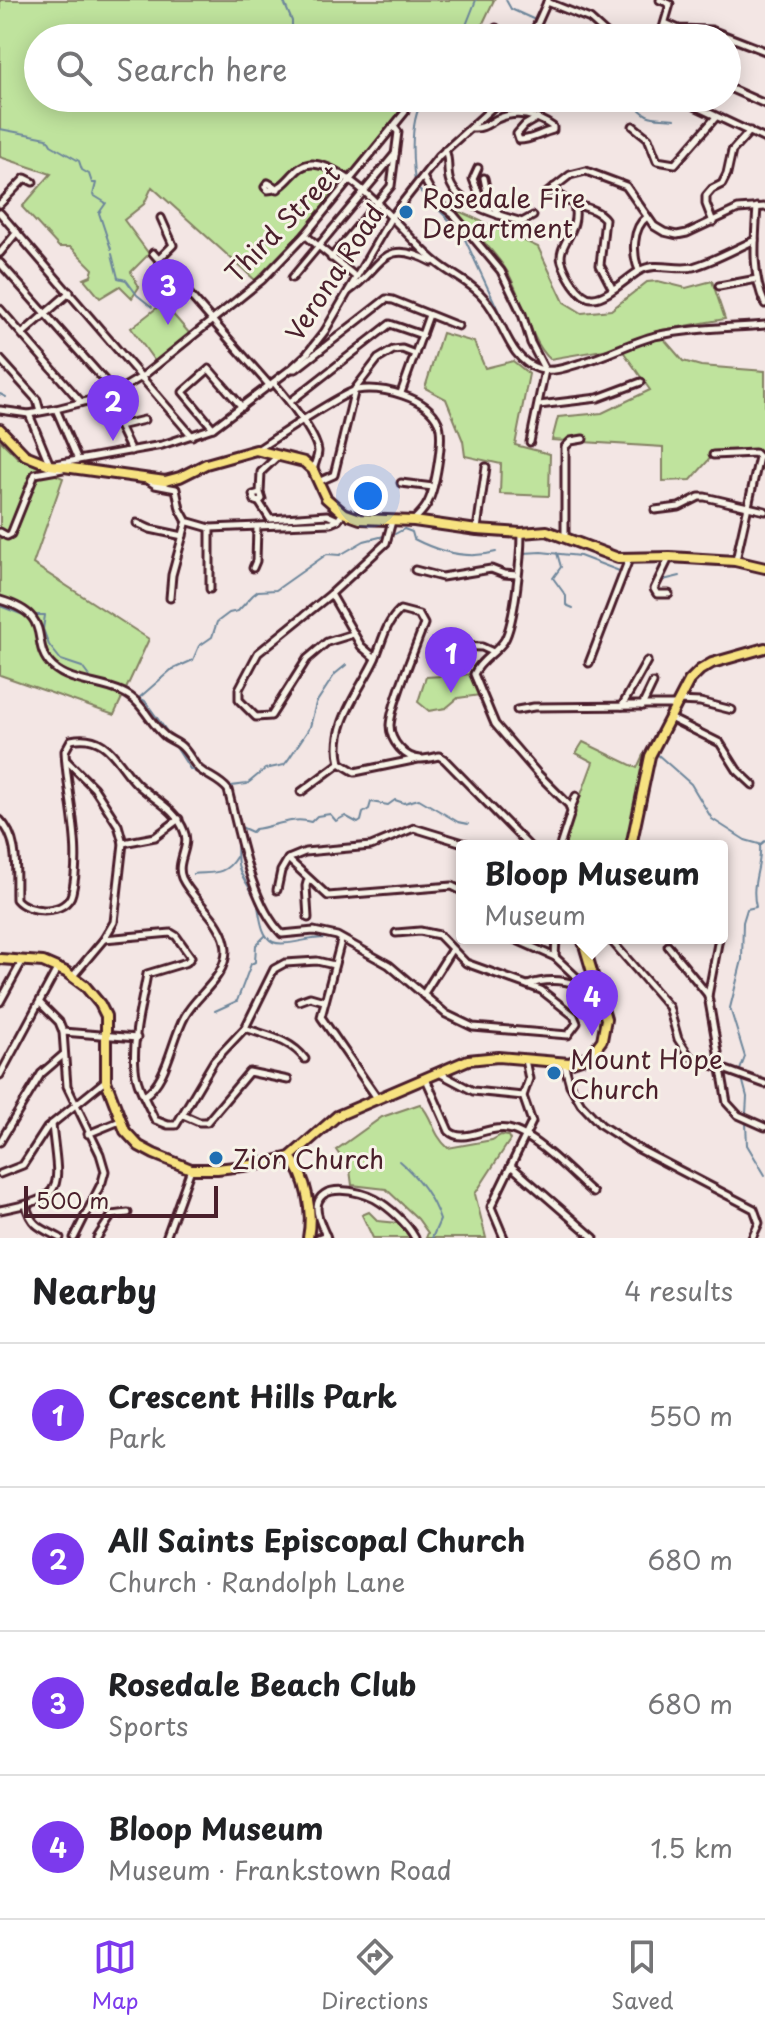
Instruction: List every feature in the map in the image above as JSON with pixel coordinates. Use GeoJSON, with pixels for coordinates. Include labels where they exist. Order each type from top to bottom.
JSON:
{"type":"FeatureCollection","features":[{"type":"Feature","properties":{"kind":"main road"},"geometry":{"type":"LineString","coordinates":[[0,429],[25,455],[68,469],[165,481],[206,464],[256,450],[304,462],[313,470],[326,498],[341,516],[414,521],[477,530],[551,532],[609,556],[735,561],[765,568]]}},
{"type":"Feature","properties":{"kind":"main road"},"geometry":{"type":"LineString","coordinates":[[632,840],[647,765],[689,681],[704,667],[765,648]]}},
{"type":"Feature","properties":{"kind":"main road"},"geometry":{"type":"LineString","coordinates":[[0,959],[23,959],[58,968],[73,976],[100,1004],[107,1020],[106,1081],[120,1121],[139,1146],[191,1169],[243,1170],[290,1157],[331,1119],[438,1072],[479,1058],[564,1063],[587,1058],[602,1040],[606,1019],[584,944]]}},
{"type":"Feature","properties":{"kind":"main road"},"geometry":{"type":"LineString","coordinates":[[290,1157],[307,1195],[308,1238],[305,1202],[290,1157]]}},
{"type":"Feature","properties":{"kind":"street"},"geometry":{"type":"LineString","coordinates":[[660,0],[670,4],[665,23]]}},
{"type":"Feature","properties":{"kind":"street"},"geometry":{"type":"LineString","coordinates":[[537,24],[548,1],[596,24]]}},
{"type":"Feature","properties":{"kind":"street"},"geometry":{"type":"LineString","coordinates":[[741,43],[765,51]]}},
{"type":"Feature","properties":{"kind":"street"},"geometry":{"type":"LineString","coordinates":[[741,93],[765,104]]}},
{"type":"Feature","properties":{"kind":"street","name":"Third Street"},"geometry":{"type":"LineString","coordinates":[[0,410],[29,414],[56,409],[111,395],[143,376],[262,280],[305,235],[405,112]]}},
{"type":"Feature","properties":{"kind":"street","name":"Verona Road"},"geometry":{"type":"LineString","coordinates":[[50,465],[131,451],[213,428],[292,368],[315,345],[392,216],[445,150],[488,112]]}},
{"type":"Feature","properties":{"kind":"street"},"geometry":{"type":"LineString","coordinates":[[706,112],[765,139]]}},
{"type":"Feature","properties":{"kind":"street"},"geometry":{"type":"LineString","coordinates":[[471,128],[477,129],[509,114],[525,114],[537,118],[551,125],[553,130],[541,131],[531,138],[519,140],[519,131],[537,118]]}},
{"type":"Feature","properties":{"kind":"street"},"geometry":{"type":"LineString","coordinates":[[633,126],[648,138],[657,161],[675,164],[716,117]]}},
{"type":"Feature","properties":{"kind":"street"},"geometry":{"type":"LineString","coordinates":[[331,258],[391,186],[398,132],[395,128]]}},
{"type":"Feature","properties":{"kind":"street"},"geometry":{"type":"LineString","coordinates":[[713,222],[706,196],[722,184],[736,144],[750,131]]}},
{"type":"Feature","properties":{"kind":"street"},"geometry":{"type":"LineString","coordinates":[[445,150],[452,187],[477,207],[522,222],[533,216]]}},
{"type":"Feature","properties":{"kind":"street"},"geometry":{"type":"LineString","coordinates":[[292,278],[395,154]]}},
{"type":"Feature","properties":{"kind":"street"},"geometry":{"type":"LineString","coordinates":[[278,189],[298,169],[309,164],[331,167],[392,216],[440,265],[485,298],[509,343],[530,364],[545,370],[609,355],[657,336],[765,325]]}},
{"type":"Feature","properties":{"kind":"street"},"geometry":{"type":"LineString","coordinates":[[477,207],[479,194],[473,179],[478,168]]}},
{"type":"Feature","properties":{"kind":"street"},"geometry":{"type":"LineString","coordinates":[[547,193],[570,175],[586,171],[626,186],[647,217],[664,232],[677,235],[738,209],[765,207]]}},
{"type":"Feature","properties":{"kind":"street"},"geometry":{"type":"LineString","coordinates":[[0,204],[25,178],[33,182]]}},
{"type":"Feature","properties":{"kind":"street"},"geometry":{"type":"LineString","coordinates":[[484,178],[489,202],[498,215]]}},
{"type":"Feature","properties":{"kind":"street"},"geometry":{"type":"LineString","coordinates":[[421,180],[436,201],[464,226],[501,271],[522,314],[531,343],[545,370],[530,442]]}},
{"type":"Feature","properties":{"kind":"street"},"geometry":{"type":"LineString","coordinates":[[554,187],[558,195],[574,205],[601,213],[605,219],[600,265],[612,288]]}},
{"type":"Feature","properties":{"kind":"street"},"geometry":{"type":"LineString","coordinates":[[574,205],[575,221],[560,254],[562,264],[582,295],[597,298],[624,284],[639,270],[651,266],[692,267],[755,240]]}},
{"type":"Feature","properties":{"kind":"street"},"geometry":{"type":"LineString","coordinates":[[757,207],[757,279],[765,304]]}},
{"type":"Feature","properties":{"kind":"street"},"geometry":{"type":"LineString","coordinates":[[0,213],[192,436]]}},
{"type":"Feature","properties":{"kind":"street"},"geometry":{"type":"LineString","coordinates":[[639,270],[634,260],[636,230],[647,217]]}},
{"type":"Feature","properties":{"kind":"street"},"geometry":{"type":"LineString","coordinates":[[159,259],[173,245],[161,218]]}},
{"type":"Feature","properties":{"kind":"street"},"geometry":{"type":"LineString","coordinates":[[0,253],[17,232]]}},
{"type":"Feature","properties":{"kind":"street"},"geometry":{"type":"LineString","coordinates":[[305,235],[356,277]]}},
{"type":"Feature","properties":{"kind":"street"},"geometry":{"type":"LineString","coordinates":[[153,253],[290,402],[318,450],[313,470]]}},
{"type":"Feature","properties":{"kind":"street"},"geometry":{"type":"LineString","coordinates":[[348,292],[389,253],[411,253],[440,265]]}},
{"type":"Feature","properties":{"kind":"street"},"geometry":{"type":"LineString","coordinates":[[0,263],[100,373],[131,451]]}},
{"type":"Feature","properties":{"kind":"street"},"geometry":{"type":"LineString","coordinates":[[719,286],[757,279]]}},
{"type":"Feature","properties":{"kind":"street"},"geometry":{"type":"LineString","coordinates":[[22,334],[70,292]]}},
{"type":"Feature","properties":{"kind":"street"},"geometry":{"type":"LineString","coordinates":[[292,368],[296,369],[386,299],[458,326]]}},
{"type":"Feature","properties":{"kind":"street"},"geometry":{"type":"LineString","coordinates":[[0,309],[81,402]]}},
{"type":"Feature","properties":{"kind":"street"},"geometry":{"type":"LineString","coordinates":[[401,393],[429,315]]}},
{"type":"Feature","properties":{"kind":"street"},"geometry":{"type":"LineString","coordinates":[[290,402],[390,324],[422,335]]}},
{"type":"Feature","properties":{"kind":"street"},"geometry":{"type":"LineString","coordinates":[[256,450],[355,389],[378,359],[393,350],[402,349],[415,354]]}},
{"type":"Feature","properties":{"kind":"street"},"geometry":{"type":"LineString","coordinates":[[0,359],[37,400],[40,411]]}},
{"type":"Feature","properties":{"kind":"street"},"geometry":{"type":"LineString","coordinates":[[213,428],[183,392],[209,369],[242,407]]}},
{"type":"Feature","properties":{"kind":"street"},"geometry":{"type":"LineString","coordinates":[[539,405],[585,401],[641,382]]}},
{"type":"Feature","properties":{"kind":"street"},"geometry":{"type":"LineString","coordinates":[[355,389],[401,393],[428,408],[439,422],[441,436],[433,487],[427,505],[414,521]]}},
{"type":"Feature","properties":{"kind":"street"},"geometry":{"type":"LineString","coordinates":[[318,482],[334,475],[355,389]]}},
{"type":"Feature","properties":{"kind":"street"},"geometry":{"type":"LineString","coordinates":[[56,409],[78,460]]}},
{"type":"Feature","properties":{"kind":"street"},"geometry":{"type":"LineString","coordinates":[[29,414],[50,465]]}},
{"type":"Feature","properties":{"kind":"street"},"geometry":{"type":"LineString","coordinates":[[119,426],[144,420]]}},
{"type":"Feature","properties":{"kind":"street"},"geometry":{"type":"LineString","coordinates":[[565,539],[565,447],[571,441],[583,439]]}},
{"type":"Feature","properties":{"kind":"street"},"geometry":{"type":"LineString","coordinates":[[713,455],[755,453],[759,457],[735,561]]}},
{"type":"Feature","properties":{"kind":"street"},"geometry":{"type":"LineString","coordinates":[[278,455],[261,472],[260,493],[253,496],[270,519],[341,516]]}},
{"type":"Feature","properties":{"kind":"street"},"geometry":{"type":"LineString","coordinates":[[477,530],[486,467]]}},
{"type":"Feature","properties":{"kind":"street"},"geometry":{"type":"LineString","coordinates":[[0,532],[7,536],[11,534],[35,474],[68,469]]}},
{"type":"Feature","properties":{"kind":"street"},"geometry":{"type":"LineString","coordinates":[[146,479],[177,491],[180,509],[187,522],[172,575],[170,598]]}},
{"type":"Feature","properties":{"kind":"street"},"geometry":{"type":"LineString","coordinates":[[401,483],[433,487]]}},
{"type":"Feature","properties":{"kind":"street"},"geometry":{"type":"LineString","coordinates":[[655,510],[679,507],[705,497],[765,511]]}},
{"type":"Feature","properties":{"kind":"street"},"geometry":{"type":"LineString","coordinates":[[187,522],[210,528],[257,527],[331,523],[341,516]]}},
{"type":"Feature","properties":{"kind":"street"},"geometry":{"type":"LineString","coordinates":[[353,634],[327,642],[312,654],[271,716],[256,717],[239,700],[239,689],[258,653],[331,594],[387,541],[392,521]]}},
{"type":"Feature","properties":{"kind":"street"},"geometry":{"type":"LineString","coordinates":[[137,523],[183,536]]}},
{"type":"Feature","properties":{"kind":"street"},"geometry":{"type":"LineString","coordinates":[[253,568],[257,527]]}},
{"type":"Feature","properties":{"kind":"street"},"geometry":{"type":"LineString","coordinates":[[210,528],[210,589]]}},
{"type":"Feature","properties":{"kind":"street"},"geometry":{"type":"LineString","coordinates":[[521,533],[509,626],[504,640],[474,674],[495,724],[570,809]]}},
{"type":"Feature","properties":{"kind":"street"},"geometry":{"type":"LineString","coordinates":[[669,594],[657,594],[654,589],[670,557]]}},
{"type":"Feature","properties":{"kind":"street"},"geometry":{"type":"LineString","coordinates":[[589,663],[629,559]]}},
{"type":"Feature","properties":{"kind":"street"},"geometry":{"type":"LineString","coordinates":[[415,570],[442,577],[491,569],[517,575]]}},
{"type":"Feature","properties":{"kind":"street"},"geometry":{"type":"LineString","coordinates":[[331,594],[361,646],[375,658]]}},
{"type":"Feature","properties":{"kind":"street"},"geometry":{"type":"LineString","coordinates":[[0,600],[29,613],[39,630],[44,653],[52,666],[70,677],[125,693],[143,707],[164,735],[180,745],[200,770],[221,781],[228,790],[245,864],[274,925],[282,934],[327,932],[389,965],[446,1014],[473,1027],[568,1035],[577,1023],[574,1016],[540,990],[466,963],[439,935],[420,931],[396,933]]}},
{"type":"Feature","properties":{"kind":"street"},"geometry":{"type":"LineString","coordinates":[[418,759],[405,753],[393,739],[390,726],[424,624],[419,615],[400,610],[389,620],[375,658],[348,706],[339,737],[337,753],[340,763],[355,772],[439,756],[523,840]]}},
{"type":"Feature","properties":{"kind":"street"},"geometry":{"type":"LineString","coordinates":[[454,646],[482,647],[493,652]]}},
{"type":"Feature","properties":{"kind":"street"},"geometry":{"type":"LineString","coordinates":[[622,706],[647,661]]}},
{"type":"Feature","properties":{"kind":"street"},"geometry":{"type":"LineString","coordinates":[[642,706],[653,683]]}},
{"type":"Feature","properties":{"kind":"street"},"geometry":{"type":"LineString","coordinates":[[517,710],[531,709],[535,712],[544,709],[700,702],[732,710]]}},
{"type":"Feature","properties":{"kind":"street"},"geometry":{"type":"LineString","coordinates":[[669,718],[720,743],[737,770],[753,785]]}},
{"type":"Feature","properties":{"kind":"street"},"geometry":{"type":"LineString","coordinates":[[0,820],[8,829],[14,845],[16,899],[22,906],[53,910],[64,906],[72,896],[75,861],[65,759],[66,747],[71,740],[80,738],[108,748],[134,782],[179,819],[186,835],[180,867],[183,880],[213,920],[224,939],[226,951],[222,968],[191,1005],[181,1023],[155,1088],[144,1096]]}},
{"type":"Feature","properties":{"kind":"street"},"geometry":{"type":"LineString","coordinates":[[65,759],[94,788],[118,825],[123,843],[114,922],[73,976]]}},
{"type":"Feature","properties":{"kind":"street"},"geometry":{"type":"LineString","coordinates":[[301,792],[340,763]]}},
{"type":"Feature","properties":{"kind":"street"},"geometry":{"type":"LineString","coordinates":[[562,840],[576,796]]}},
{"type":"Feature","properties":{"kind":"street"},"geometry":{"type":"LineString","coordinates":[[123,843],[155,837],[179,819]]}},
{"type":"Feature","properties":{"kind":"street"},"geometry":{"type":"LineString","coordinates":[[277,890],[281,871],[288,859],[305,852],[371,846],[414,828],[456,841]]}},
{"type":"Feature","properties":{"kind":"street"},"geometry":{"type":"LineString","coordinates":[[288,859],[328,896],[456,888]]}},
{"type":"Feature","properties":{"kind":"street"},"geometry":{"type":"LineString","coordinates":[[308,879],[308,918]]}},
{"type":"Feature","properties":{"kind":"street"},"geometry":{"type":"LineString","coordinates":[[104,939],[171,933],[191,957],[187,962],[147,974],[137,1038],[135,1068],[144,1096],[155,1120],[176,1125],[214,1061],[245,1028],[274,969],[295,962],[317,961],[334,965]]}},
{"type":"Feature","properties":{"kind":"street"},"geometry":{"type":"LineString","coordinates":[[341,940],[321,1017],[377,1099]]}},
{"type":"Feature","properties":{"kind":"street"},"geometry":{"type":"LineString","coordinates":[[526,944],[555,957],[600,998]]}},
{"type":"Feature","properties":{"kind":"street"},"geometry":{"type":"LineString","coordinates":[[555,957],[556,944]]}},
{"type":"Feature","properties":{"kind":"street"},"geometry":{"type":"LineString","coordinates":[[614,944],[669,1007],[681,1048],[700,1062],[765,1084]]}},
{"type":"Feature","properties":{"kind":"street"},"geometry":{"type":"LineString","coordinates":[[718,944],[708,996],[727,1103],[732,1110],[765,1127]]}},
{"type":"Feature","properties":{"kind":"street"},"geometry":{"type":"LineString","coordinates":[[668,946],[708,996]]}},
{"type":"Feature","properties":{"kind":"street"},"geometry":{"type":"LineString","coordinates":[[423,995],[452,949]]}},
{"type":"Feature","properties":{"kind":"street"},"geometry":{"type":"LineString","coordinates":[[0,1002],[23,959]]}},
{"type":"Feature","properties":{"kind":"street"},"geometry":{"type":"LineString","coordinates":[[0,1075],[58,968]]}},
{"type":"Feature","properties":{"kind":"street"},"geometry":{"type":"LineString","coordinates":[[528,985],[541,980],[586,986]]}},
{"type":"Feature","properties":{"kind":"street"},"geometry":{"type":"LineString","coordinates":[[540,990],[541,980]]}},
{"type":"Feature","properties":{"kind":"street"},"geometry":{"type":"LineString","coordinates":[[299,1001],[310,997],[324,1001]]}},
{"type":"Feature","properties":{"kind":"street"},"geometry":{"type":"LineString","coordinates":[[40,1003],[59,1022],[63,1032],[67,1086],[105,1171],[74,1238]]}},
{"type":"Feature","properties":{"kind":"street"},"geometry":{"type":"LineString","coordinates":[[245,1028],[287,1042],[296,1047],[305,1059]]}},
{"type":"Feature","properties":{"kind":"street"},"geometry":{"type":"LineString","coordinates":[[63,1032],[137,1038]]}},
{"type":"Feature","properties":{"kind":"street"},"geometry":{"type":"LineString","coordinates":[[0,1142],[41,1074],[64,1055]]}},
{"type":"Feature","properties":{"kind":"street"},"geometry":{"type":"LineString","coordinates":[[504,1238],[491,1207],[532,1122],[523,1096],[529,1079],[525,1060]]}},
{"type":"Feature","properties":{"kind":"street"},"geometry":{"type":"LineString","coordinates":[[564,1063],[570,1085],[581,1104],[601,1125],[635,1147],[754,1209],[759,1223],[752,1238]]}},
{"type":"Feature","properties":{"kind":"street"},"geometry":{"type":"LineString","coordinates":[[183,1115],[207,1122],[249,1072],[288,1080]]}},
{"type":"Feature","properties":{"kind":"street"},"geometry":{"type":"LineString","coordinates":[[438,1072],[473,1091],[523,1096]]}},
{"type":"Feature","properties":{"kind":"street"},"geometry":{"type":"LineString","coordinates":[[425,1078],[449,1131],[455,1137],[463,1138],[492,1128],[511,1129],[526,1136],[593,1193]]}},
{"type":"Feature","properties":{"kind":"street"},"geometry":{"type":"LineString","coordinates":[[0,1174],[23,1165],[52,1123],[106,1081]]}},
{"type":"Feature","properties":{"kind":"street"},"geometry":{"type":"LineString","coordinates":[[88,1134],[120,1121]]}},
{"type":"Feature","properties":{"kind":"street"},"geometry":{"type":"LineString","coordinates":[[0,1210],[47,1198],[57,1179],[52,1123]]}},
{"type":"Feature","properties":{"kind":"street"},"geometry":{"type":"LineString","coordinates":[[511,1166],[594,1238]]}},
{"type":"Feature","properties":{"kind":"street"},"geometry":{"type":"LineString","coordinates":[[166,1238],[191,1169]]}},
{"type":"Feature","properties":{"kind":"street"},"geometry":{"type":"LineString","coordinates":[[307,1195],[314,1199],[339,1190],[372,1197],[403,1222],[415,1238]]}},
{"type":"Feature","properties":{"kind":"street"},"geometry":{"type":"LineString","coordinates":[[314,1238],[326,1237],[317,1211],[321,1197]]}},
{"type":"Feature","properties":{"kind":"street"},"geometry":{"type":"LineString","coordinates":[[26,1205],[29,1219],[35,1225],[60,1238]]}},
{"type":"Feature","properties":{"kind":"street"},"geometry":{"type":"LineString","coordinates":[[97,1238],[112,1215],[128,1213]]}},
{"type":"Feature","properties":{"kind":"green space"},"geometry":{"type":"Polygon","coordinates":[[[0,0],[494,0],[483,24],[24,24],[24,112],[399,112],[301,233],[255,280],[152,187],[144,204],[124,220],[149,254],[131,272],[139,287],[132,298],[120,286],[100,298],[84,279],[91,276],[93,269],[71,247],[59,247],[22,207],[51,174],[0,157],[0,0]]]}},
{"type":"Feature","properties":{"kind":"green space"},"geometry":{"type":"Polygon","coordinates":[[[454,209],[538,247],[564,302],[582,313],[611,310],[647,282],[658,281],[686,288],[712,281],[725,319],[657,331],[683,361],[701,366],[765,371],[765,470],[759,468],[754,453],[713,455],[691,480],[663,481],[663,447],[552,440],[558,417],[602,413],[650,390],[620,347],[550,359],[531,330],[507,271],[454,209]]]}},
{"type":"Feature","properties":{"kind":"green space"},"geometry":{"type":"Polygon","coordinates":[[[163,303],[190,334],[156,363],[131,328],[163,303]]]}},
{"type":"Feature","properties":{"kind":"green space"},"geometry":{"type":"Polygon","coordinates":[[[442,333],[474,342],[485,368],[513,361],[529,374],[515,445],[550,454],[549,496],[500,494],[501,464],[465,456],[463,441],[446,399],[425,388],[442,333]]]}},
{"type":"Feature","properties":{"kind":"green space"},"geometry":{"type":"Polygon","coordinates":[[[0,440],[18,458],[63,478],[33,564],[149,639],[114,715],[0,675],[0,440]]]}},
{"type":"Feature","properties":{"kind":"green space"},"geometry":{"type":"Polygon","coordinates":[[[474,674],[481,695],[458,698],[446,708],[429,711],[418,702],[426,677],[474,674]]]}},
{"type":"Feature","properties":{"kind":"green space"},"geometry":{"type":"Polygon","coordinates":[[[583,742],[637,768],[643,755],[649,751],[632,840],[564,840],[593,762],[576,753],[583,742]]]}},
{"type":"Feature","properties":{"kind":"green space"},"geometry":{"type":"Polygon","coordinates":[[[420,1104],[448,1148],[492,1140],[501,1135],[508,1136],[510,1140],[475,1194],[486,1238],[426,1238],[428,1233],[418,1219],[386,1189],[352,1185],[350,1170],[336,1150],[382,1117],[420,1104]]]}},
{"type":"Feature","properties":{"kind":"green space"},"geometry":{"type":"Polygon","coordinates":[[[369,1212],[378,1221],[398,1223],[411,1238],[373,1238],[362,1215],[369,1212]]]}},
{"type":"Feature","properties":{"kind":"waterway"},"geometry":{"type":"LineString","coordinates":[[283,0],[292,24]]}},
{"type":"Feature","properties":{"kind":"waterway"},"geometry":{"type":"LineString","coordinates":[[467,24],[476,0]]}},
{"type":"Feature","properties":{"kind":"waterway"},"geometry":{"type":"LineString","coordinates":[[506,0],[511,9],[533,19]]}},
{"type":"Feature","properties":{"kind":"waterway"},"geometry":{"type":"LineString","coordinates":[[415,182],[413,150],[417,112]]}},
{"type":"Feature","properties":{"kind":"waterway"},"geometry":{"type":"LineString","coordinates":[[643,112],[657,118],[675,119]]}},
{"type":"Feature","properties":{"kind":"waterway"},"geometry":{"type":"LineString","coordinates":[[0,129],[47,138],[51,145],[79,161],[92,183],[96,183],[93,195],[106,203],[99,213],[111,249]]}},
{"type":"Feature","properties":{"kind":"waterway"},"geometry":{"type":"LineString","coordinates":[[417,188],[462,233],[507,329]]}},
{"type":"Feature","properties":{"kind":"waterway"},"geometry":{"type":"LineString","coordinates":[[112,254],[118,278],[126,280],[137,295],[152,307]]}},
{"type":"Feature","properties":{"kind":"waterway"},"geometry":{"type":"LineString","coordinates":[[0,394],[6,397]]}},
{"type":"Feature","properties":{"kind":"waterway"},"geometry":{"type":"LineString","coordinates":[[395,534],[404,529],[412,532],[414,539],[454,553],[474,555],[496,552]]}},
{"type":"Feature","properties":{"kind":"waterway"},"geometry":{"type":"LineString","coordinates":[[139,698],[171,670],[193,660],[199,646],[212,637],[217,622],[229,613],[238,611],[258,591],[276,590],[327,554],[340,555],[364,541],[384,536]]}},
{"type":"Feature","properties":{"kind":"waterway"},"geometry":{"type":"LineString","coordinates":[[523,553],[580,556],[622,572]]}},
{"type":"Feature","properties":{"kind":"waterway"},"geometry":{"type":"LineString","coordinates":[[557,553],[561,567],[553,578],[566,596],[566,605],[573,608]]}},
{"type":"Feature","properties":{"kind":"waterway"},"geometry":{"type":"LineString","coordinates":[[659,581],[680,576]]}},
{"type":"Feature","properties":{"kind":"waterway"},"geometry":{"type":"LineString","coordinates":[[0,606],[26,616]]}},
{"type":"Feature","properties":{"kind":"waterway"},"geometry":{"type":"LineString","coordinates":[[34,615],[45,615],[43,629],[49,645],[61,660],[82,667],[91,679],[118,688]]}},
{"type":"Feature","properties":{"kind":"waterway"},"geometry":{"type":"LineString","coordinates":[[231,786],[247,784],[265,769],[284,765],[310,727],[316,703],[335,674],[346,665]]}},
{"type":"Feature","properties":{"kind":"waterway"},"geometry":{"type":"LineString","coordinates":[[131,694],[145,701],[168,733]]}},
{"type":"Feature","properties":{"kind":"waterway"},"geometry":{"type":"LineString","coordinates":[[174,744],[190,769],[222,787],[227,794]]}},
{"type":"Feature","properties":{"kind":"waterway"},"geometry":{"type":"LineString","coordinates":[[657,754],[691,784],[712,819],[745,840],[759,844]]}},
{"type":"Feature","properties":{"kind":"waterway"},"geometry":{"type":"LineString","coordinates":[[241,827],[252,832],[290,821],[311,822],[317,816],[330,814],[336,821],[345,816],[358,823],[371,802],[388,805],[395,800],[404,803],[419,799],[458,822],[468,824]]}},
{"type":"Feature","properties":{"kind":"waterway"},"geometry":{"type":"LineString","coordinates":[[228,800],[237,838],[238,865],[257,902],[265,935],[279,943],[334,939]]}},
{"type":"Feature","properties":{"kind":"waterway"},"geometry":{"type":"LineString","coordinates":[[740,1070],[745,1057],[730,1008],[742,960],[743,922],[747,909],[756,907],[754,890],[760,845],[765,841]]}},
{"type":"Feature","properties":{"kind":"waterway"},"geometry":{"type":"LineString","coordinates":[[193,874],[223,870],[236,857]]}},
{"type":"Feature","properties":{"kind":"waterway"},"geometry":{"type":"LineString","coordinates":[[215,1011],[237,1001],[251,964],[255,962],[256,945],[265,936]]}},
{"type":"Feature","properties":{"kind":"waterway"},"geometry":{"type":"LineString","coordinates":[[742,1078],[747,1097],[746,1114]]}},
{"type":"Feature","properties":{"kind":"waterway"},"geometry":{"type":"LineString","coordinates":[[746,1123],[747,1145],[765,1175]]}},
{"type":"Feature","properties":{"kind":"waterway"},"geometry":{"type":"LineString","coordinates":[[399,1161],[424,1188],[437,1211],[440,1220],[432,1238]]}},
{"type":"Feature","properties":{"kind":"place","name":"Rosedale Fire Department"},"geometry":{"type":"Point","coordinates":[406,212]}},
{"type":"Feature","properties":{"kind":"place","name":"Rosedale Beach Club"},"geometry":{"type":"Point","coordinates":[168,325]}},
{"type":"Feature","properties":{"kind":"place","name":"All Saints Episcopal Church"},"geometry":{"type":"Point","coordinates":[113,441]}},
{"type":"Feature","properties":{"kind":"place","name":"Crescent Hills Park"},"geometry":{"type":"Point","coordinates":[451,693]}},
{"type":"Feature","properties":{"kind":"place","name":"Bloop Museum"},"geometry":{"type":"Point","coordinates":[592,1036]}},
{"type":"Feature","properties":{"kind":"place","name":"Mount Hope Church"},"geometry":{"type":"Point","coordinates":[554,1073]}},
{"type":"Feature","properties":{"kind":"place","name":"Zion Church"},"geometry":{"type":"Point","coordinates":[216,1158]}}]}
